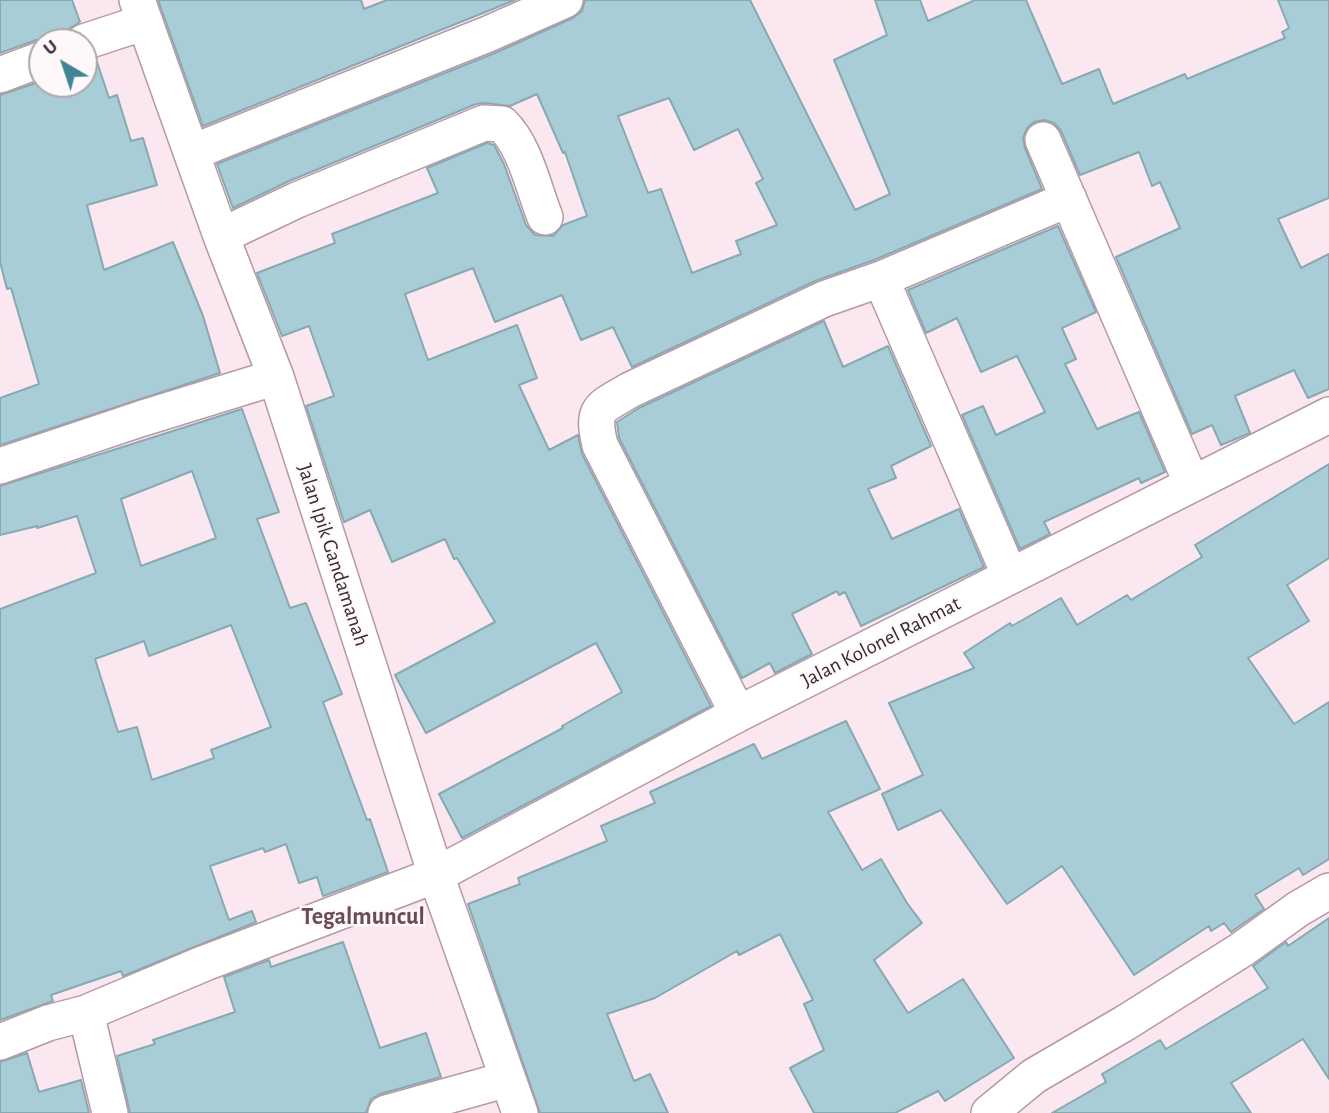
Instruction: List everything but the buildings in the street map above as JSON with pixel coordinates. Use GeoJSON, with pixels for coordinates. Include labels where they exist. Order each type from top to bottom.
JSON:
{"type":"FeatureCollection","features":[{"type":"Feature","properties":{"kind":"street"},"geometry":{"type":"LineString","coordinates":[[192,152],[488,34],[565,0]]}},
{"type":"Feature","properties":{"kind":"street"},"geometry":{"type":"LineString","coordinates":[[98,34],[144,7]]}},
{"type":"Feature","properties":{"kind":"street","name":"Jalan Ipik Gandamanah"},"geometry":{"type":"LineString","coordinates":[[144,7],[221,236],[276,377],[436,875],[520,1113]]}},
{"type":"Feature","properties":{"kind":"street"},"geometry":{"type":"LineString","coordinates":[[0,75],[28,64]]}},
{"type":"Feature","properties":{"kind":"street"},"geometry":{"type":"LineString","coordinates":[[221,236],[297,200],[484,123],[502,124],[511,132],[545,217]]}},
{"type":"Feature","properties":{"kind":"street"},"geometry":{"type":"LineString","coordinates":[[1043,140],[1192,484]]}},
{"type":"Feature","properties":{"kind":"street"},"geometry":{"type":"LineString","coordinates":[[738,714],[600,444],[595,423],[601,408],[630,390],[824,299],[881,279],[1069,199]]}},
{"type":"Feature","properties":{"kind":"street"},"geometry":{"type":"LineString","coordinates":[[881,279],[1010,576]]}},
{"type":"Feature","properties":{"kind":"street"},"geometry":{"type":"LineString","coordinates":[[0,466],[276,377]]}},
{"type":"Feature","properties":{"kind":"street","name":"Jalan Kolonel Rahmat"},"geometry":{"type":"LineString","coordinates":[[0,1042],[48,1023],[86,1013],[193,968],[436,875],[738,714],[1329,415]]}},
{"type":"Feature","properties":{"kind":"street"},"geometry":{"type":"LineString","coordinates":[[989,1113],[1034,1076],[1241,950],[1298,909],[1329,891]]}},
{"type":"Feature","properties":{"kind":"street"},"geometry":{"type":"LineString","coordinates":[[86,1013],[110,1113]]}},
{"type":"Feature","properties":{"kind":"street"},"geometry":{"type":"LineString","coordinates":[[386,1113],[508,1079]]}},
{"type":"Feature","properties":{"kind":"district","name":"Tegalmuncul"},"geometry":{"type":"Point","coordinates":[363,917]}}]}
